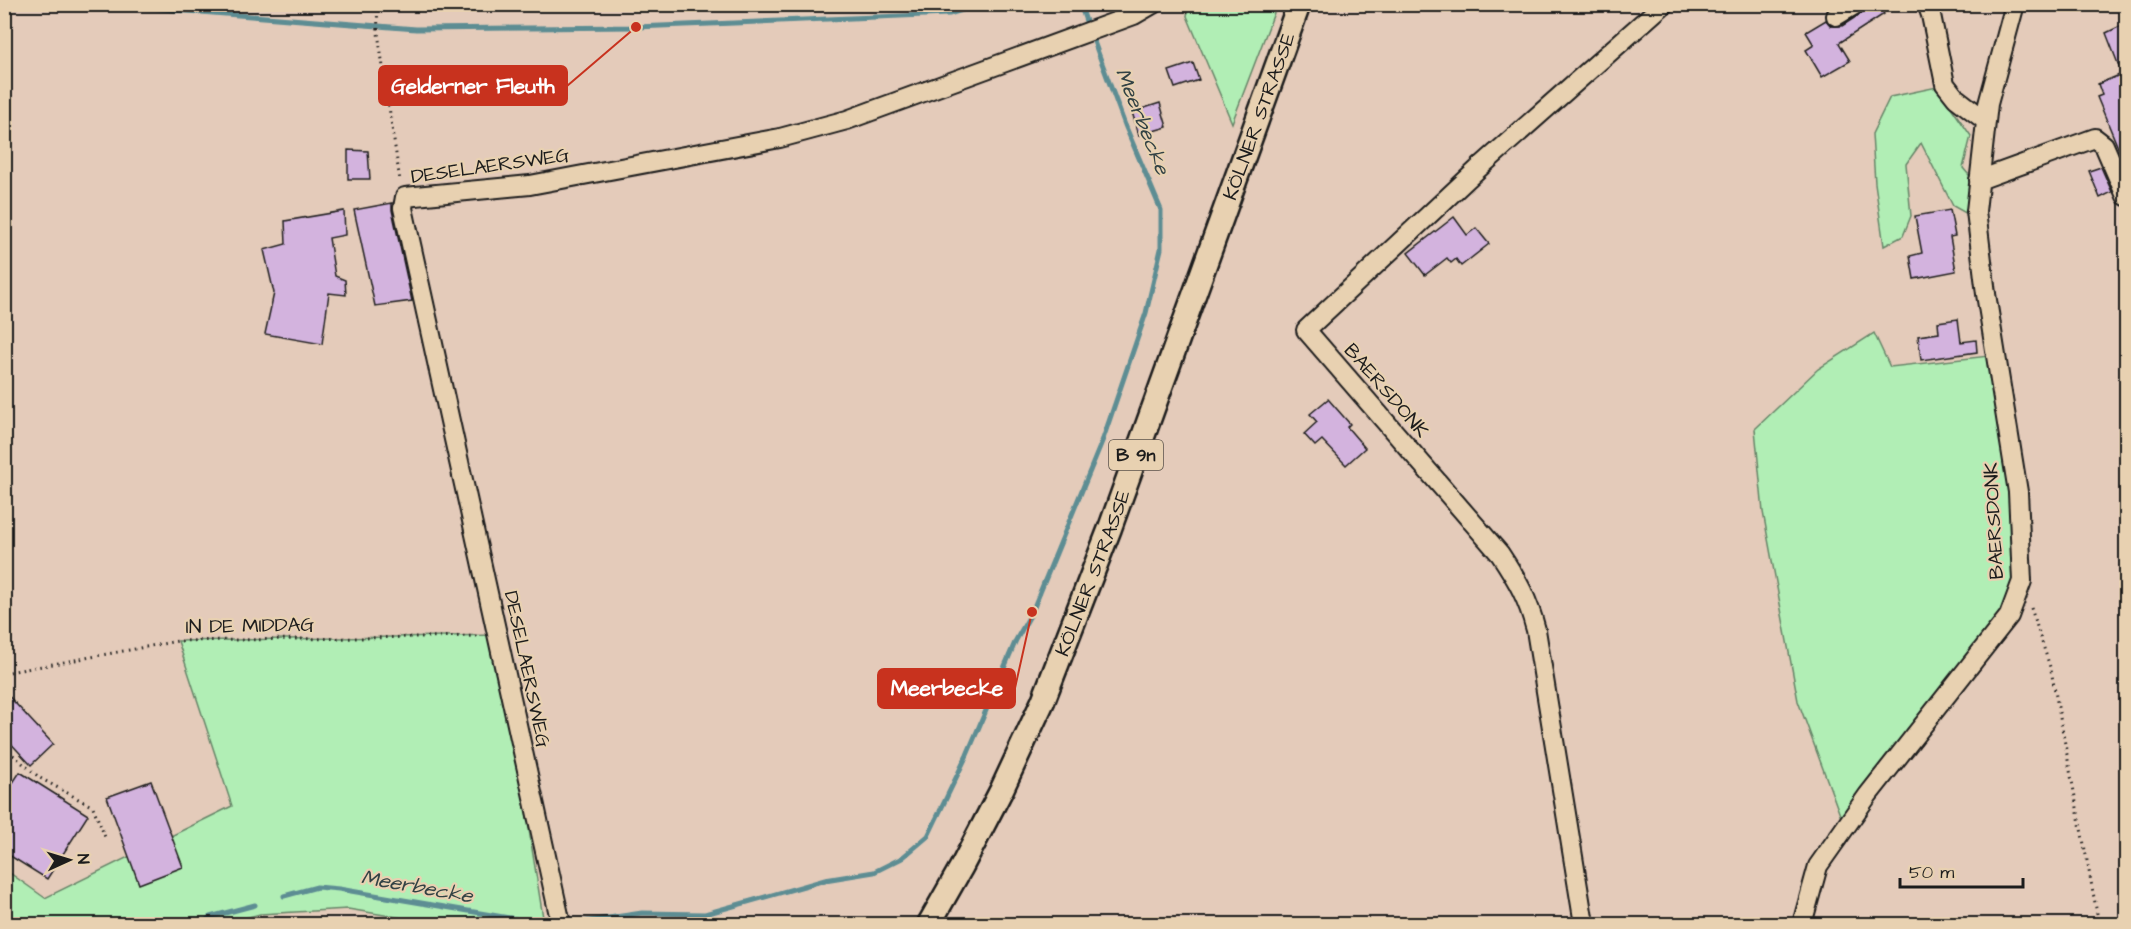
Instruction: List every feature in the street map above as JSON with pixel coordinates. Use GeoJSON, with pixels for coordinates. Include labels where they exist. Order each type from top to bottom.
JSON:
{"type":"FeatureCollection","features":[{"type":"Feature","properties":{"kind":"main road","name":"KÖLNER STRASSE"},"geometry":{"type":"LineString","coordinates":[[929,924],[1002,789],[1043,701],[1110,528],[1299,4]]}},
{"type":"Feature","properties":{"kind":"street","name":"DESELAERSWEG"},"geometry":{"type":"LineString","coordinates":[[561,924],[403,207],[405,197],[530,185],[780,138],[847,120],[1134,15],[1153,4]]}},
{"type":"Feature","properties":{"kind":"street","name":"BAERSDONK"},"geometry":{"type":"LineString","coordinates":[[1587,924],[1583,918],[1536,630],[1529,603],[1500,554],[1306,330],[1479,168],[1664,4]]}},
{"type":"Feature","properties":{"kind":"street"},"geometry":{"type":"LineString","coordinates":[[1836,16],[1856,4]]}},
{"type":"Feature","properties":{"kind":"street"},"geometry":{"type":"LineString","coordinates":[[1927,4],[1945,84],[1956,98],[1986,121]]}},
{"type":"Feature","properties":{"kind":"street","name":"BAERSDONK"},"geometry":{"type":"LineString","coordinates":[[1802,924],[1818,866],[1868,795],[2008,616],[2022,581],[2018,492],[1986,294],[1976,211],[1988,104],[2014,4]]}},
{"type":"Feature","properties":{"kind":"street"},"geometry":{"type":"LineString","coordinates":[[1979,180],[2095,138],[2104,145],[2127,196]]}},
{"type":"Feature","properties":{"kind":"path"},"geometry":{"type":"LineString","coordinates":[[377,4],[378,33],[401,184],[405,197]]}},
{"type":"Feature","properties":{"kind":"path"},"geometry":{"type":"LineString","coordinates":[[798,4],[808,7],[830,4]]}},
{"type":"Feature","properties":{"kind":"path"},"geometry":{"type":"LineString","coordinates":[[2022,581],[2051,670],[2100,924]]}},
{"type":"Feature","properties":{"kind":"path","name":"IN DE MIDDAG"},"geometry":{"type":"LineString","coordinates":[[4,673],[178,641],[498,635]]}},
{"type":"Feature","properties":{"kind":"path"},"geometry":{"type":"LineString","coordinates":[[4,747],[40,778],[93,807],[105,837]]}},
{"type":"Feature","properties":{"kind":"path"},"geometry":{"type":"LineString","coordinates":[[4,771],[13,755]]}},
{"type":"Feature","properties":{"kind":"green space"},"geometry":{"type":"Polygon","coordinates":[[[1189,5],[1277,5],[1232,123],[1187,16],[1189,5]]]}},
{"type":"Feature","properties":{"kind":"green space"},"geometry":{"type":"Polygon","coordinates":[[[1937,87],[1971,136],[1963,168],[1974,181],[1971,216],[1953,206],[1921,143],[1906,164],[1911,216],[1903,236],[1884,246],[1875,183],[1872,134],[1890,97],[1937,87]]]}},
{"type":"Feature","properties":{"kind":"green space"},"geometry":{"type":"Polygon","coordinates":[[[1874,333],[1890,367],[1998,355],[2020,539],[2008,615],[1843,823],[1798,701],[1763,512],[1755,429],[1818,369],[1874,333]]]}},
{"type":"Feature","properties":{"kind":"green space"},"geometry":{"type":"Polygon","coordinates":[[[498,635],[544,924],[439,924],[348,909],[260,914],[222,924],[5,924],[4,869],[45,898],[232,806],[178,641],[498,635]]]}},
{"type":"Feature","properties":{"kind":"building"},"geometry":{"type":"Polygon","coordinates":[[[1867,4],[1877,4],[1884,14],[1839,43],[1850,61],[1822,77],[1806,50],[1814,45],[1806,32],[1826,20],[1831,26],[1842,26],[1862,13],[1867,4]]]}},
{"type":"Feature","properties":{"kind":"building"},"geometry":{"type":"Polygon","coordinates":[[[2127,23],[2127,169],[2097,97],[2102,95],[2098,84],[2122,74],[2106,33],[2127,23]]]}},
{"type":"Feature","properties":{"kind":"building"},"geometry":{"type":"Polygon","coordinates":[[[1193,63],[1199,80],[1175,88],[1169,71],[1193,63]]]}},
{"type":"Feature","properties":{"kind":"building"},"geometry":{"type":"Polygon","coordinates":[[[1160,103],[1167,127],[1139,135],[1132,112],[1160,103]]]}},
{"type":"Feature","properties":{"kind":"building"},"geometry":{"type":"Polygon","coordinates":[[[348,150],[368,151],[370,179],[348,179],[348,150]]]}},
{"type":"Feature","properties":{"kind":"building"},"geometry":{"type":"Polygon","coordinates":[[[2101,167],[2112,192],[2100,198],[2089,171],[2101,167]]]}},
{"type":"Feature","properties":{"kind":"building"},"geometry":{"type":"Polygon","coordinates":[[[392,203],[412,301],[375,306],[354,210],[392,203]]]}},
{"type":"Feature","properties":{"kind":"building"},"geometry":{"type":"Polygon","coordinates":[[[1950,210],[1955,236],[1950,237],[1956,271],[1914,279],[1910,256],[1922,253],[1915,216],[1950,210]]]}},
{"type":"Feature","properties":{"kind":"building"},"geometry":{"type":"Polygon","coordinates":[[[344,211],[345,235],[329,238],[335,276],[345,280],[346,295],[329,293],[322,344],[265,334],[274,293],[264,250],[286,244],[285,221],[344,211]]]}},
{"type":"Feature","properties":{"kind":"building"},"geometry":{"type":"Polygon","coordinates":[[[1454,217],[1467,235],[1476,228],[1489,244],[1461,266],[1456,259],[1451,263],[1447,258],[1425,275],[1408,253],[1454,217]]]}},
{"type":"Feature","properties":{"kind":"building"},"geometry":{"type":"Polygon","coordinates":[[[1958,319],[1961,342],[1976,340],[1977,352],[1921,360],[1918,336],[1939,333],[1938,322],[1958,319]]]}},
{"type":"Feature","properties":{"kind":"building"},"geometry":{"type":"Polygon","coordinates":[[[1328,399],[1350,424],[1347,427],[1365,448],[1346,465],[1322,440],[1315,446],[1304,434],[1317,422],[1310,414],[1328,399]]]}},
{"type":"Feature","properties":{"kind":"building"},"geometry":{"type":"Polygon","coordinates":[[[4,691],[53,744],[31,765],[4,736],[4,691]]]}},
{"type":"Feature","properties":{"kind":"building"},"geometry":{"type":"Polygon","coordinates":[[[20,772],[88,815],[47,879],[4,852],[4,796],[20,772]]]}},
{"type":"Feature","properties":{"kind":"building"},"geometry":{"type":"Polygon","coordinates":[[[151,781],[183,867],[139,884],[107,797],[151,781]]]}},
{"type":"Feature","properties":{"kind":"waterway"},"geometry":{"type":"LineString","coordinates":[[100,4],[416,29],[636,27],[949,14],[982,4]]}},
{"type":"Feature","properties":{"kind":"waterway","name":"Meerbecke"},"geometry":{"type":"LineString","coordinates":[[1080,4],[1087,24]]}},
{"type":"Feature","properties":{"kind":"waterway","name":"Meerbecke"},"geometry":{"type":"LineString","coordinates":[[569,924],[642,913],[705,914],[825,880],[874,872],[902,858],[928,836],[967,755],[1016,640],[1032,612],[1103,439],[1146,313],[1161,249],[1161,210],[1125,125],[1093,39]]}},
{"type":"Feature","properties":{"kind":"waterway","name":"Meerbecke"},"geometry":{"type":"LineString","coordinates":[[284,896],[317,887],[339,889],[545,924]]}},
{"type":"Feature","properties":{"kind":"waterway","name":"Meerbecke"},"geometry":{"type":"LineString","coordinates":[[202,924],[210,917],[255,905]]}},
{"type":"Feature","properties":{"kind":"place","name":"Gelderner Fleuth"},"geometry":{"type":"Point","coordinates":[636,27]}},
{"type":"Feature","properties":{"kind":"place","name":"Meerbecke"},"geometry":{"type":"Point","coordinates":[1032,612]}}]}
